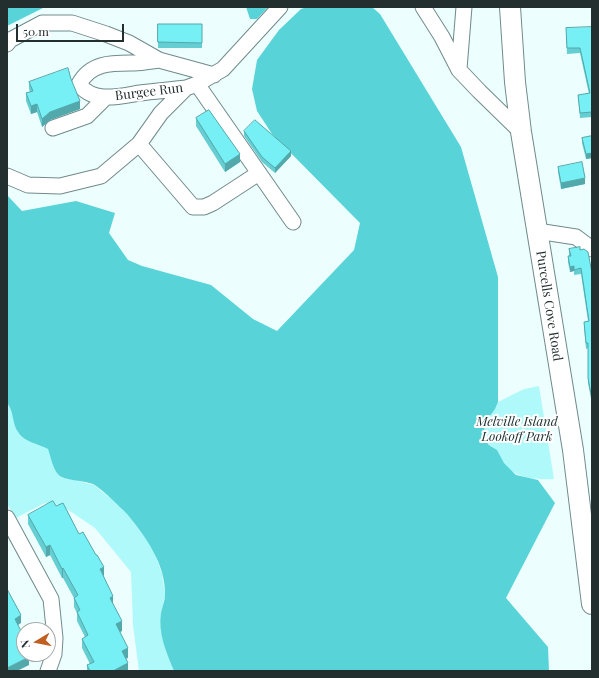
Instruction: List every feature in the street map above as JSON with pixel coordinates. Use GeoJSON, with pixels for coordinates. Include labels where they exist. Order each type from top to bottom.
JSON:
{"type":"FeatureCollection","features":[{"type":"Feature","properties":{"kind":"main road","name":"Purcells Cove Road"},"geometry":{"type":"LineString","coordinates":[[510,7],[515,82],[521,132],[573,450],[592,604]]}},
{"type":"Feature","properties":{"kind":"street","name":"Burgee Run"},"geometry":{"type":"LineString","coordinates":[[159,60],[100,66],[89,72],[79,84],[82,89],[94,96],[106,97],[120,97],[192,86],[223,69],[280,7]]}},
{"type":"Feature","properties":{"kind":"street"},"geometry":{"type":"LineString","coordinates":[[422,7],[442,37],[459,70],[521,132]]}},
{"type":"Feature","properties":{"kind":"street"},"geometry":{"type":"LineString","coordinates":[[459,70],[464,7]]}},
{"type":"Feature","properties":{"kind":"street"},"geometry":{"type":"LineString","coordinates":[[7,44],[10,40],[42,23],[72,23],[129,43],[159,60],[214,75]]}},
{"type":"Feature","properties":{"kind":"street"},"geometry":{"type":"LineString","coordinates":[[7,176],[28,185],[60,186],[101,176],[139,144],[161,113],[192,86],[260,174],[293,222]]}},
{"type":"Feature","properties":{"kind":"street"},"geometry":{"type":"LineString","coordinates":[[53,128],[87,116],[106,97]]}},
{"type":"Feature","properties":{"kind":"street"},"geometry":{"type":"LineString","coordinates":[[139,144],[193,207],[204,207],[213,203],[260,174]]}},
{"type":"Feature","properties":{"kind":"street"},"geometry":{"type":"LineString","coordinates":[[537,231],[576,237],[592,249]]}},
{"type":"Feature","properties":{"kind":"street"},"geometry":{"type":"LineString","coordinates":[[7,518],[51,599],[55,638],[54,654],[48,671]]}},
{"type":"Feature","properties":{"kind":"green space","name":"Melville Island Lookoff Park"},"geometry":{"type":"Polygon","coordinates":[[[539,386],[554,479],[533,479],[513,472],[503,462],[495,448],[484,438],[485,425],[498,402],[524,389],[539,386]]]}},
{"type":"Feature","properties":{"kind":"green space"},"geometry":{"type":"Polygon","coordinates":[[[7,403],[11,410],[18,432],[24,438],[40,444],[49,450],[61,477],[94,485],[127,514],[148,541],[155,554],[162,574],[165,595],[161,614],[166,651],[174,671],[139,671],[133,625],[131,572],[95,528],[61,505],[45,503],[16,518],[7,504],[7,403]]]}},
{"type":"Feature","properties":{"kind":"shaded area"},"geometry":{"type":"Polygon","coordinates":[[[7,7],[45,7],[7,26],[7,7]]]}},
{"type":"Feature","properties":{"kind":"shaded area"},"geometry":{"type":"Polygon","coordinates":[[[246,7],[268,7],[257,19],[250,19],[246,7]]]}},
{"type":"Feature","properties":{"kind":"shaded area"},"geometry":{"type":"Polygon","coordinates":[[[307,7],[372,7],[380,14],[461,147],[498,277],[498,402],[495,409],[486,421],[484,431],[485,440],[489,445],[497,450],[504,463],[516,475],[538,480],[555,503],[506,598],[548,647],[549,671],[174,671],[166,650],[160,620],[165,597],[162,572],[147,541],[127,514],[96,486],[89,483],[66,479],[60,476],[54,467],[48,449],[24,438],[16,429],[11,410],[7,403],[7,195],[22,211],[76,201],[115,213],[109,233],[128,260],[142,266],[211,285],[253,319],[277,331],[354,250],[360,223],[272,134],[257,111],[252,89],[257,60],[279,30],[301,9],[307,7]]]}},
{"type":"Feature","properties":{"kind":"building"},"geometry":{"type":"Polygon","coordinates":[[[158,24],[202,24],[202,43],[158,42],[158,24]]]}},
{"type":"Feature","properties":{"kind":"building"},"geometry":{"type":"Polygon","coordinates":[[[592,27],[592,112],[580,113],[578,95],[590,93],[580,48],[567,48],[566,28],[592,27]]]}},
{"type":"Feature","properties":{"kind":"building"},"geometry":{"type":"Polygon","coordinates":[[[68,68],[80,101],[50,112],[42,119],[37,104],[31,106],[26,93],[33,91],[29,82],[68,68]]]}},
{"type":"Feature","properties":{"kind":"building"},"geometry":{"type":"Polygon","coordinates":[[[209,110],[240,154],[225,164],[196,118],[209,110]]]}},
{"type":"Feature","properties":{"kind":"building"},"geometry":{"type":"Polygon","coordinates":[[[255,120],[291,151],[275,168],[262,157],[244,131],[255,120]]]}},
{"type":"Feature","properties":{"kind":"building"},"geometry":{"type":"Polygon","coordinates":[[[592,136],[592,153],[586,154],[582,138],[592,136]]]}},
{"type":"Feature","properties":{"kind":"building"},"geometry":{"type":"Polygon","coordinates":[[[582,162],[585,178],[561,183],[558,167],[582,162]]]}},
{"type":"Feature","properties":{"kind":"building"},"geometry":{"type":"Polygon","coordinates":[[[580,247],[580,250],[584,249],[588,252],[592,273],[592,399],[588,378],[588,343],[586,343],[584,322],[589,321],[581,268],[574,270],[574,266],[570,267],[568,256],[571,256],[569,249],[580,247]]]}},
{"type":"Feature","properties":{"kind":"building"},"geometry":{"type":"Polygon","coordinates":[[[53,501],[56,506],[63,503],[79,534],[83,532],[104,567],[100,569],[113,596],[110,598],[122,621],[116,624],[128,648],[122,651],[128,663],[113,671],[90,671],[87,665],[94,662],[82,639],[88,635],[77,612],[80,610],[74,598],[78,595],[63,568],[62,569],[50,545],[46,547],[28,515],[53,501]]]}},
{"type":"Feature","properties":{"kind":"building"},"geometry":{"type":"Polygon","coordinates":[[[7,589],[21,615],[15,619],[16,622],[16,662],[19,662],[7,668],[7,589]]]}}]}
